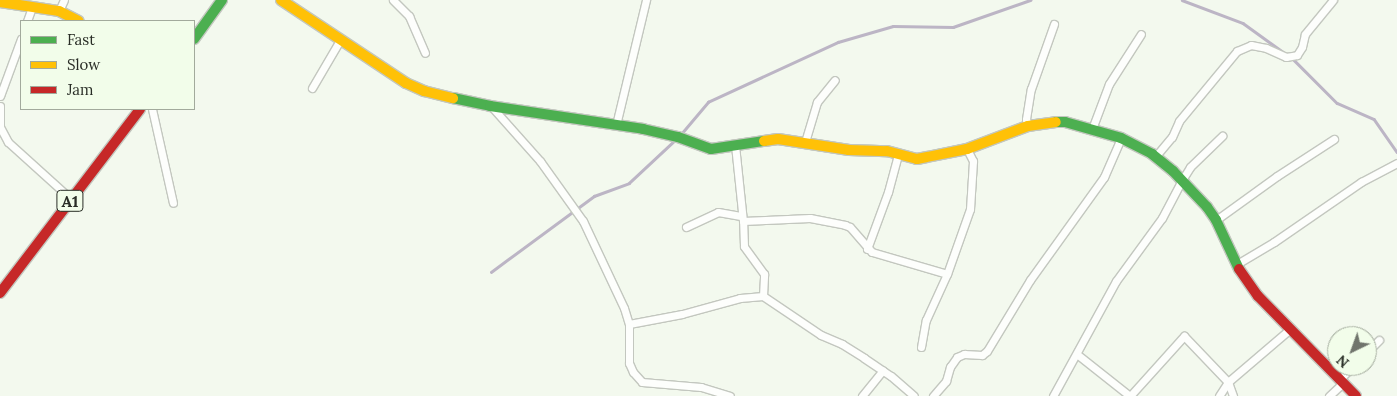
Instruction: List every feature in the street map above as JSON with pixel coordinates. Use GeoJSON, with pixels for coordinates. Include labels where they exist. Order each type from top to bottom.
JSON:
{"type":"FeatureCollection","features":[{"type":"Feature","properties":{"kind":"main road"},"geometry":{"type":"LineString","coordinates":[[195,38],[222,0]]}},
{"type":"Feature","properties":{"kind":"main road"},"geometry":{"type":"LineString","coordinates":[[281,0],[406,83],[424,91],[490,106],[616,125],[678,137],[711,149],[778,139],[849,150],[870,149],[918,159],[967,150],[1028,126],[1065,122],[1121,138],[1152,154],[1182,180],[1216,220],[1237,264],[1258,296],[1356,396]]}},
{"type":"Feature","properties":{"kind":"main road"},"geometry":{"type":"LineString","coordinates":[[0,2],[59,11],[77,20]]}},
{"type":"Feature","properties":{"kind":"main road","name":"A1"},"geometry":{"type":"LineString","coordinates":[[0,293],[139,110]]}},
{"type":"Feature","properties":{"kind":"street"},"geometry":{"type":"LineString","coordinates":[[59,11],[64,0]]}},
{"type":"Feature","properties":{"kind":"street"},"geometry":{"type":"LineString","coordinates":[[393,0],[409,16],[425,52]]}},
{"type":"Feature","properties":{"kind":"street"},"geometry":{"type":"LineString","coordinates":[[616,125],[646,0]]}},
{"type":"Feature","properties":{"kind":"street"},"geometry":{"type":"LineString","coordinates":[[1154,157],[1172,137],[1180,121],[1237,51],[1251,45],[1266,48],[1286,57],[1297,55],[1302,47],[1305,34],[1333,0]]}},
{"type":"Feature","properties":{"kind":"street"},"geometry":{"type":"LineString","coordinates":[[27,20],[32,7]]}},
{"type":"Feature","properties":{"kind":"street"},"geometry":{"type":"LineString","coordinates":[[1028,126],[1026,119],[1031,89],[1054,24]]}},
{"type":"Feature","properties":{"kind":"street"},"geometry":{"type":"LineString","coordinates":[[1092,129],[1108,84],[1141,34]]}},
{"type":"Feature","properties":{"kind":"street"},"geometry":{"type":"LineString","coordinates":[[312,88],[340,40]]}},
{"type":"Feature","properties":{"kind":"street"},"geometry":{"type":"LineString","coordinates":[[0,96],[20,42]]}},
{"type":"Feature","properties":{"kind":"street"},"geometry":{"type":"LineString","coordinates":[[805,142],[817,102],[835,80]]}},
{"type":"Feature","properties":{"kind":"street"},"geometry":{"type":"LineString","coordinates":[[0,106],[0,127],[8,142],[71,199]]}},
{"type":"Feature","properties":{"kind":"street"},"geometry":{"type":"LineString","coordinates":[[490,106],[540,161],[583,221],[603,261],[629,324],[629,363],[633,372],[642,382],[701,387],[730,396]]}},
{"type":"Feature","properties":{"kind":"street"},"geometry":{"type":"LineString","coordinates":[[152,110],[173,203]]}},
{"type":"Feature","properties":{"kind":"street"},"geometry":{"type":"LineString","coordinates":[[1053,396],[1078,355],[1116,281],[1162,218],[1190,167],[1222,136]]}},
{"type":"Feature","properties":{"kind":"street"},"geometry":{"type":"LineString","coordinates":[[933,396],[946,381],[950,368],[957,357],[964,354],[982,355],[987,351],[1030,280],[1104,177],[1121,138]]}},
{"type":"Feature","properties":{"kind":"street"},"geometry":{"type":"LineString","coordinates":[[1216,220],[1277,176],[1334,139]]}},
{"type":"Feature","properties":{"kind":"street"},"geometry":{"type":"LineString","coordinates":[[735,145],[744,246],[764,274],[763,296]]}},
{"type":"Feature","properties":{"kind":"street"},"geometry":{"type":"LineString","coordinates":[[921,347],[926,320],[947,274],[970,209],[973,161],[967,150]]}},
{"type":"Feature","properties":{"kind":"street"},"geometry":{"type":"LineString","coordinates":[[867,249],[888,192],[898,154]]}},
{"type":"Feature","properties":{"kind":"street"},"geometry":{"type":"LineString","coordinates":[[1237,264],[1274,242],[1361,182],[1376,177],[1397,164]]}},
{"type":"Feature","properties":{"kind":"street"},"geometry":{"type":"LineString","coordinates":[[686,227],[718,212],[742,218],[810,218],[850,227],[867,249],[875,254],[947,274]]}},
{"type":"Feature","properties":{"kind":"street"},"geometry":{"type":"LineString","coordinates":[[629,324],[682,314],[740,298],[763,296],[821,335],[842,344],[883,370],[914,396]]}},
{"type":"Feature","properties":{"kind":"street"},"geometry":{"type":"LineString","coordinates":[[1219,396],[1228,382],[1290,329]]}},
{"type":"Feature","properties":{"kind":"street"},"geometry":{"type":"LineString","coordinates":[[1078,355],[1130,396],[1184,336],[1228,382],[1233,396]]}},
{"type":"Feature","properties":{"kind":"street"},"geometry":{"type":"LineString","coordinates":[[862,396],[883,370]]}},
{"type":"Feature","properties":{"kind":"street"},"geometry":{"type":"LineString","coordinates":[[1330,396],[1346,376]]}},
{"type":"Feature","properties":{"kind":"waterway"},"geometry":{"type":"LineString","coordinates":[[681,134],[708,102],[838,42],[893,26],[953,27],[1030,0]]}},
{"type":"Feature","properties":{"kind":"waterway"},"geometry":{"type":"LineString","coordinates":[[1182,0],[1243,23],[1286,54]]}},
{"type":"Feature","properties":{"kind":"waterway"},"geometry":{"type":"LineString","coordinates":[[1291,57],[1337,103],[1374,119],[1397,152]]}},
{"type":"Feature","properties":{"kind":"waterway"},"geometry":{"type":"LineString","coordinates":[[491,272],[594,196],[629,183],[675,140]]}},
{"type":"Feature","properties":{"kind":"traffic: fast"},"geometry":{"type":"LineString","coordinates":[[195,38],[222,0]]}},
{"type":"Feature","properties":{"kind":"traffic: fast"},"geometry":{"type":"LineString","coordinates":[[453,98],[490,106],[643,129],[678,137],[711,149],[764,141]]}},
{"type":"Feature","properties":{"kind":"traffic: fast"},"geometry":{"type":"LineString","coordinates":[[1056,122],[1065,122],[1121,138],[1152,154],[1173,171],[1207,207],[1216,220],[1239,269]]}},
{"type":"Feature","properties":{"kind":"traffic: slow"},"geometry":{"type":"LineString","coordinates":[[281,0],[406,83],[424,91],[453,98]]}},
{"type":"Feature","properties":{"kind":"traffic: slow"},"geometry":{"type":"LineString","coordinates":[[0,2],[59,11],[77,20]]}},
{"type":"Feature","properties":{"kind":"traffic: slow"},"geometry":{"type":"LineString","coordinates":[[764,141],[778,139],[849,150],[887,151],[917,159],[967,149],[1028,126],[1056,122]]}},
{"type":"Feature","properties":{"kind":"traffic: jam"},"geometry":{"type":"LineString","coordinates":[[0,293],[139,110]]}},
{"type":"Feature","properties":{"kind":"traffic: jam"},"geometry":{"type":"LineString","coordinates":[[1239,269],[1258,296],[1356,396]]}}]}
